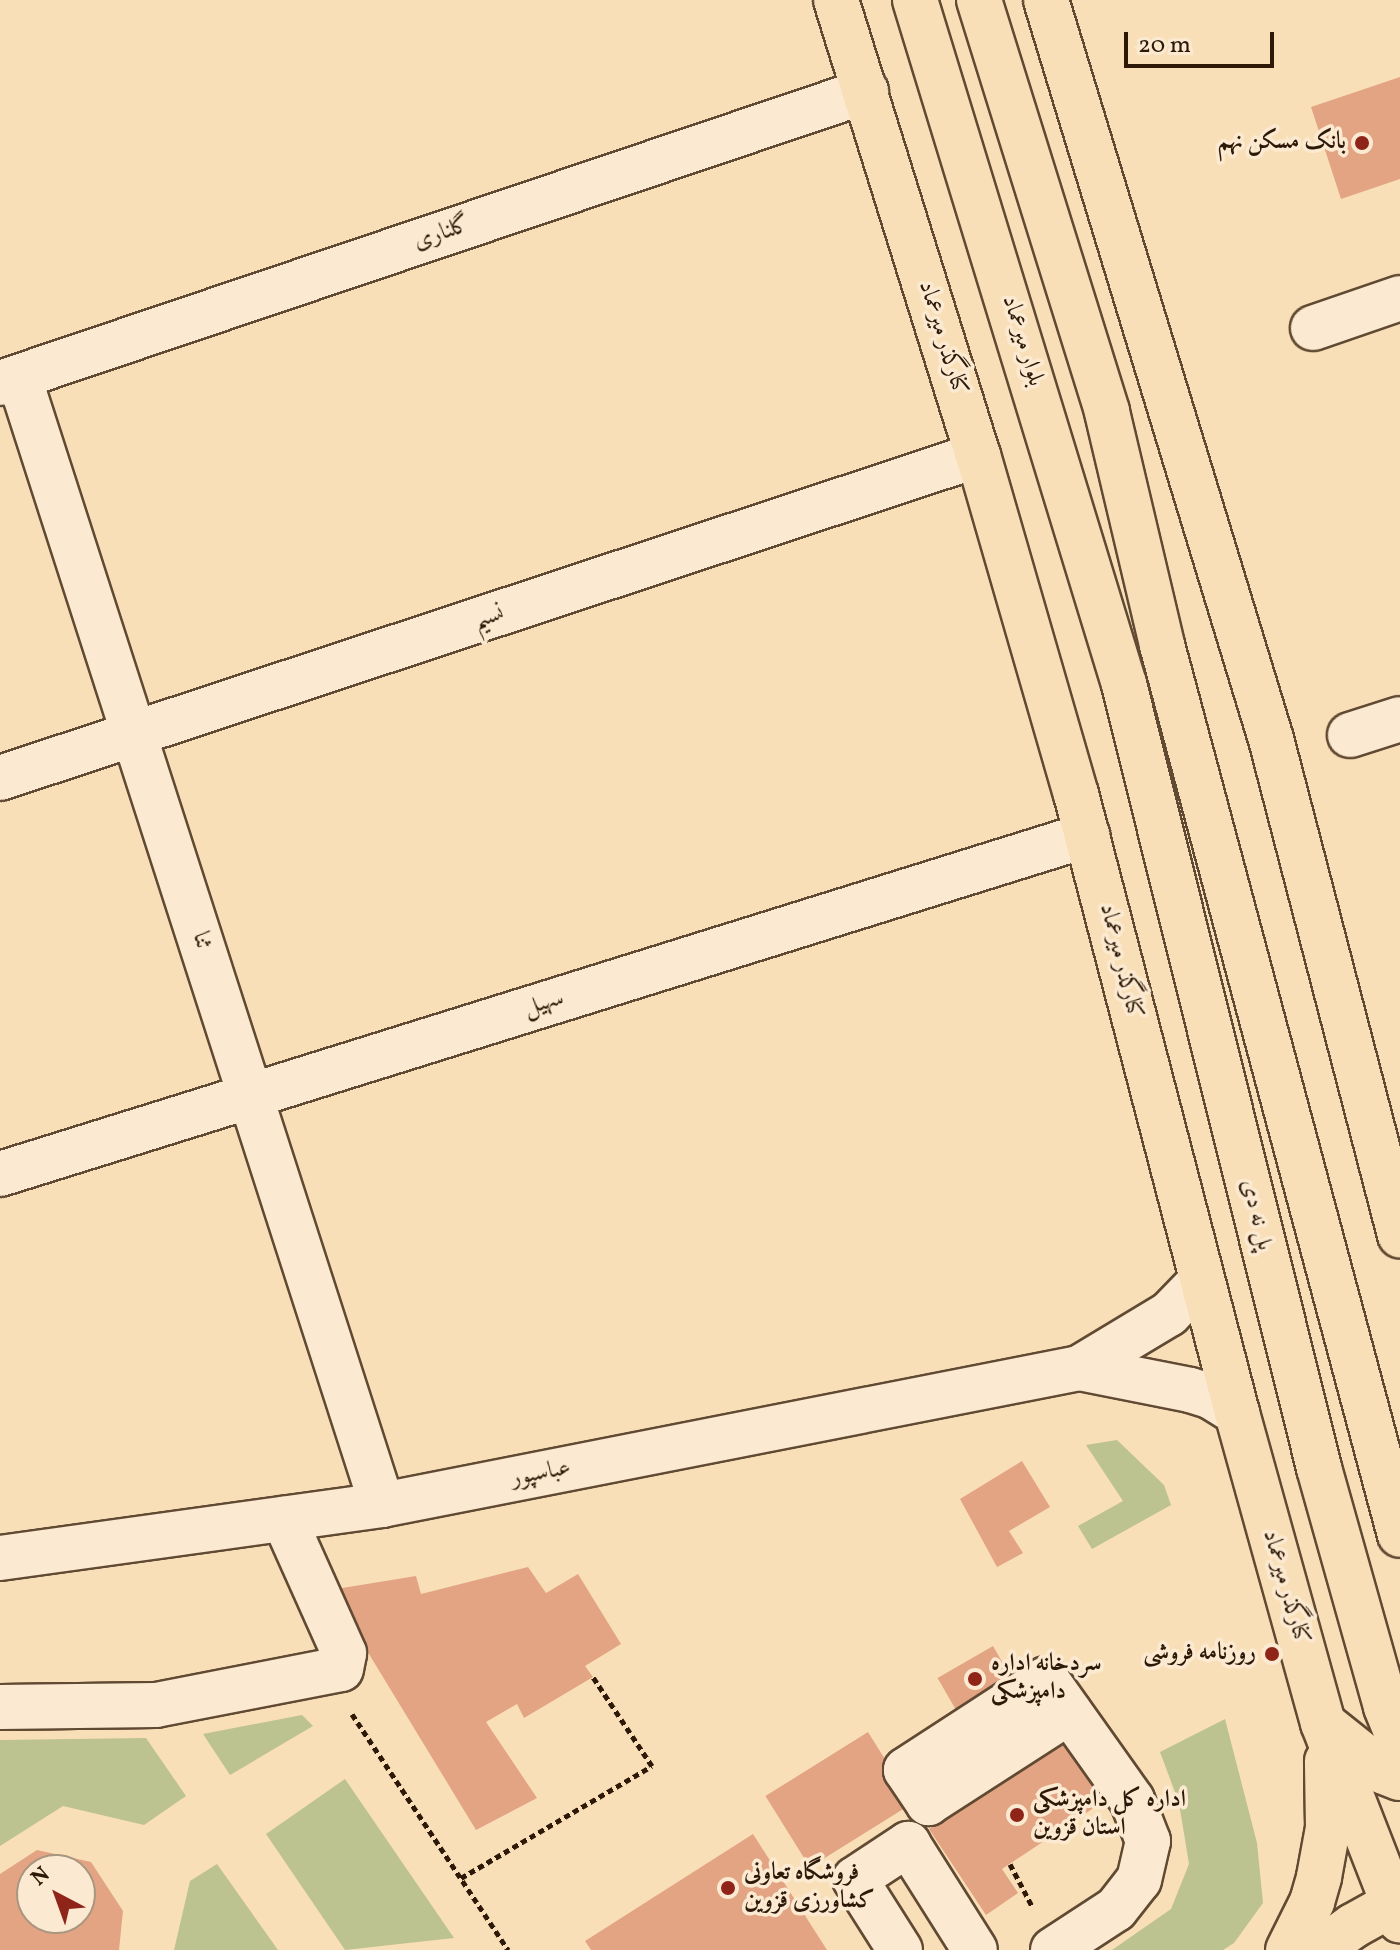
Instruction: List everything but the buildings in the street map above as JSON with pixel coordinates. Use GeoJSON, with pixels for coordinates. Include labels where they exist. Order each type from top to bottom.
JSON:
{"type":"FeatureCollection","features":[{"type":"Feature","properties":{"kind":"main road","name":"کنارگذر میرعماد"},"geometry":{"type":"LineString","coordinates":[[836,0],[978,455],[1087,835],[1237,1413],[1323,1723],[1398,1909]]}},
{"type":"Feature","properties":{"kind":"main road","name":"بلوار میرعماد"},"geometry":{"type":"LineString","coordinates":[[915,0],[1124,684]]}},
{"type":"Feature","properties":{"kind":"main road"},"geometry":{"type":"LineString","coordinates":[[979,0],[1107,412],[1162,645],[1400,1535]]}},
{"type":"Feature","properties":{"kind":"main road"},"geometry":{"type":"LineString","coordinates":[[1046,0],[1388,1133],[1397,1207]]}},
{"type":"Feature","properties":{"kind":"main road","name":"پل نه دی"},"geometry":{"type":"LineString","coordinates":[[1124,684],[1319,1468],[1386,1707],[1400,1742]]}},
{"type":"Feature","properties":{"kind":"main road"},"geometry":{"type":"LineString","coordinates":[[1323,1723],[1384,1772],[1400,1778]]}},
{"type":"Feature","properties":{"kind":"main road"},"geometry":{"type":"LineString","coordinates":[[1288,1950],[1312,1902],[1328,1828],[1330,1792],[1323,1723]]}},
{"type":"Feature","properties":{"kind":"main road"},"geometry":{"type":"LineString","coordinates":[[1320,1950],[1398,1909]]}},
{"type":"Feature","properties":{"kind":"street","name":"گلناری"},"geometry":{"type":"LineString","coordinates":[[9,380],[866,91]]}},
{"type":"Feature","properties":{"kind":"street"},"geometry":{"type":"LineString","coordinates":[[1313,328],[1400,298]]}},
{"type":"Feature","properties":{"kind":"street","name":"ثنا"},"geometry":{"type":"LineString","coordinates":[[9,380],[135,736],[382,1505]]}},
{"type":"Feature","properties":{"kind":"street","name":"نسیم"},"geometry":{"type":"LineString","coordinates":[[0,778],[135,736],[978,455]]}},
{"type":"Feature","properties":{"kind":"street"},"geometry":{"type":"LineString","coordinates":[[1350,735],[1400,719]]}},
{"type":"Feature","properties":{"kind":"street","name":"سهیل"},"geometry":{"type":"LineString","coordinates":[[0,1174],[1087,835]]}},
{"type":"Feature","properties":{"kind":"street"},"geometry":{"type":"LineString","coordinates":[[1079,1368],[1169,1314],[1202,1280]]}},
{"type":"Feature","properties":{"kind":"street"},"geometry":{"type":"LineString","coordinates":[[1079,1368],[1190,1390],[1210,1396],[1237,1413]]}},
{"type":"Feature","properties":{"kind":"street","name":"عباسپور"},"geometry":{"type":"LineString","coordinates":[[0,1558],[382,1505],[1079,1368]]}},
{"type":"Feature","properties":{"kind":"street"},"geometry":{"type":"LineString","coordinates":[[0,1707],[156,1705],[341,1669],[344,1653],[284,1519]]}},
{"type":"Feature","properties":{"kind":"street"},"geometry":{"type":"LineString","coordinates":[[1053,1950],[1116,1909],[1139,1880],[1148,1841],[1132,1800],[1069,1712]]}},
{"type":"Feature","properties":{"kind":"street"},"geometry":{"type":"LineString","coordinates":[[900,1950],[855,1879],[908,1844],[975,1950]]}},
{"type":"Feature","properties":{"kind":"path"},"geometry":{"type":"LineString","coordinates":[[325,1672],[508,1950]]}},
{"type":"Feature","properties":{"kind":"path"},"geometry":{"type":"LineString","coordinates":[[461,1878],[652,1766],[593,1677]]}},
{"type":"Feature","properties":{"kind":"green space"},"geometry":{"type":"Polygon","coordinates":[[[1117,1440],[1164,1485],[1171,1505],[1092,1549],[1078,1526],[1123,1501],[1086,1445],[1117,1440]]]}},
{"type":"Feature","properties":{"kind":"green space"},"geometry":{"type":"Polygon","coordinates":[[[302,1715],[313,1726],[230,1775],[203,1734],[302,1715]]]}},
{"type":"Feature","properties":{"kind":"green space"},"geometry":{"type":"Polygon","coordinates":[[[1225,1719],[1257,1843],[1263,1903],[1234,1943],[1223,1950],[1112,1950],[1171,1909],[1189,1864],[1179,1803],[1160,1752],[1225,1719]]]}},
{"type":"Feature","properties":{"kind":"green space"},"geometry":{"type":"Polygon","coordinates":[[[146,1738],[186,1796],[144,1825],[63,1806],[0,1846],[0,1740],[146,1738]]]}},
{"type":"Feature","properties":{"kind":"green space"},"geometry":{"type":"Polygon","coordinates":[[[345,1779],[454,1938],[345,1950],[266,1834],[345,1779]]]}},
{"type":"Feature","properties":{"kind":"green space"},"geometry":{"type":"Polygon","coordinates":[[[217,1864],[278,1950],[174,1950],[190,1881],[217,1864]]]}},
{"type":"Feature","properties":{"kind":"place","name":"بانک مسکن نهم"},"geometry":{"type":"Point","coordinates":[1362,143]}},
{"type":"Feature","properties":{"kind":"place","name":"روزنامه فروشی"},"geometry":{"type":"Point","coordinates":[1272,1654]}},
{"type":"Feature","properties":{"kind":"place","name":"سردخانه اداره دامپزشکی"},"geometry":{"type":"Point","coordinates":[975,1679]}},
{"type":"Feature","properties":{"kind":"place","name":"اداره کل دامپزشکی استان قزوین"},"geometry":{"type":"Point","coordinates":[1017,1815]}},
{"type":"Feature","properties":{"kind":"place","name":"فروشگاه تعاونی کشاورزی قزوین"},"geometry":{"type":"Point","coordinates":[728,1888]}}]}
